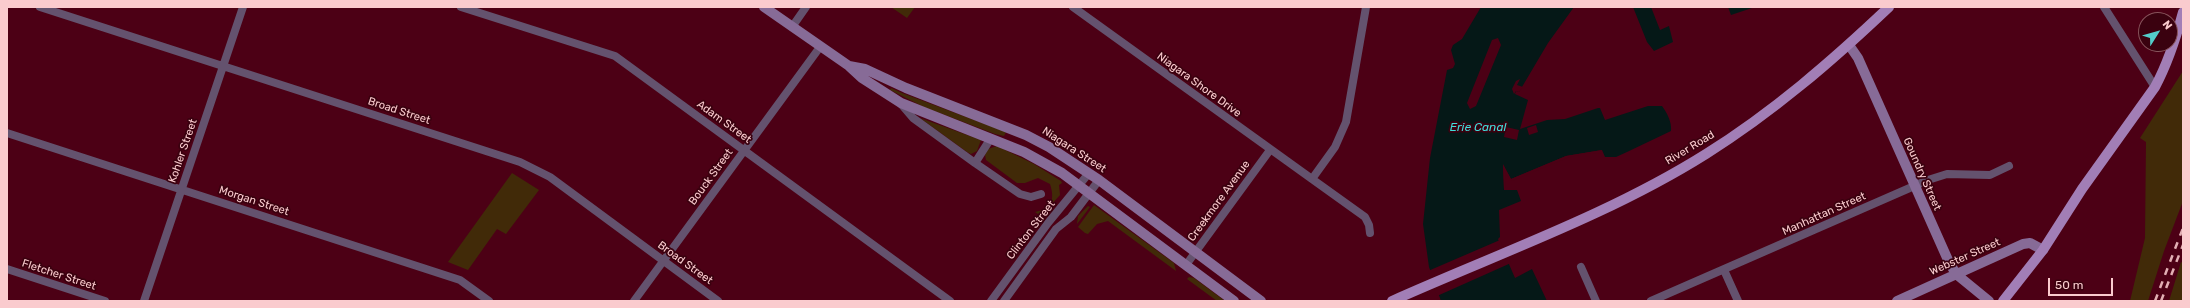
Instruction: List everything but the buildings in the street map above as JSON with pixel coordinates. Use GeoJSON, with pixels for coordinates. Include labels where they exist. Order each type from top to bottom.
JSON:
{"type":"FeatureCollection","features":[{"type":"Feature","properties":{"kind":"main road","name":"Niagara Street"},"geometry":{"type":"LineString","coordinates":[[764,7],[848,66],[862,78],[901,103],[991,138],[1044,162],[1234,301]]}},
{"type":"Feature","properties":{"kind":"main road","name":"River Road"},"geometry":{"type":"LineString","coordinates":[[1392,301],[1624,199],[1706,154],[1792,93],[1849,45],[1889,7]]}},
{"type":"Feature","properties":{"kind":"main road"},"geometry":{"type":"LineString","coordinates":[[2003,301],[2043,250],[2082,189],[2154,87],[2163,72],[2174,43],[2183,12]]}},
{"type":"Feature","properties":{"kind":"main road","name":"Goundry Street"},"geometry":{"type":"LineString","coordinates":[[1849,45],[1858,58],[1914,186],[1956,274],[1989,301]]}},
{"type":"Feature","properties":{"kind":"main road","name":"Niagara Street"},"geometry":{"type":"LineString","coordinates":[[848,66],[865,69],[906,88],[1026,135],[1070,160],[1261,301]]}},
{"type":"Feature","properties":{"kind":"main road","name":"Webster Street"},"geometry":{"type":"LineString","coordinates":[[1897,301],[2026,243],[2035,245],[2043,250]]}},
{"type":"Feature","properties":{"kind":"street","name":"Broad Street"},"geometry":{"type":"LineString","coordinates":[[40,7],[520,162],[550,177],[718,301]]}},
{"type":"Feature","properties":{"kind":"street","name":"Kohler Street"},"geometry":{"type":"LineString","coordinates":[[144,301],[242,7]]}},
{"type":"Feature","properties":{"kind":"street","name":"Adam Street"},"geometry":{"type":"LineString","coordinates":[[461,7],[615,56],[950,301]]}},
{"type":"Feature","properties":{"kind":"street"},"geometry":{"type":"LineString","coordinates":[[792,27],[806,7]]}},
{"type":"Feature","properties":{"kind":"street","name":"Niagara Shore Drive"},"geometry":{"type":"LineString","coordinates":[[1073,7],[1364,217],[1369,225],[1370,233]]}},
{"type":"Feature","properties":{"kind":"street"},"geometry":{"type":"LineString","coordinates":[[1312,179],[1335,147],[1346,122],[1366,7]]}},
{"type":"Feature","properties":{"kind":"street"},"geometry":{"type":"LineString","coordinates":[[2104,7],[2154,87]]}},
{"type":"Feature","properties":{"kind":"street","name":"Bouck Street"},"geometry":{"type":"LineString","coordinates":[[634,301],[820,47]]}},
{"type":"Feature","properties":{"kind":"street","name":"Niagara Street"},"geometry":{"type":"LineString","coordinates":[[901,103],[913,118],[1020,194],[1031,197],[1041,194]]}},
{"type":"Feature","properties":{"kind":"street","name":"Morgan Street"},"geometry":{"type":"LineString","coordinates":[[7,133],[460,280],[489,301]]}},
{"type":"Feature","properties":{"kind":"street"},"geometry":{"type":"LineString","coordinates":[[975,163],[991,138]]}},
{"type":"Feature","properties":{"kind":"street","name":"Creekmore Avenue"},"geometry":{"type":"LineString","coordinates":[[1186,265],[1270,150]]}},
{"type":"Feature","properties":{"kind":"street","name":"Manhattan Street"},"geometry":{"type":"LineString","coordinates":[[1652,301],[1914,186],[1946,174],[1990,175],[2009,166]]}},
{"type":"Feature","properties":{"kind":"street","name":"Clinton Street"},"geometry":{"type":"LineString","coordinates":[[991,301],[1089,173]]}},
{"type":"Feature","properties":{"kind":"street","name":"Clinton Street"},"geometry":{"type":"LineString","coordinates":[[1004,301],[1056,229],[1070,217],[1099,180]]}},
{"type":"Feature","properties":{"kind":"street"},"geometry":{"type":"LineString","coordinates":[[1581,267],[1596,301]]}},
{"type":"Feature","properties":{"kind":"street","name":"Fletcher Street"},"geometry":{"type":"LineString","coordinates":[[7,269],[105,301]]}},
{"type":"Feature","properties":{"kind":"street"},"geometry":{"type":"LineString","coordinates":[[1724,270],[1738,301]]}},
{"type":"Feature","properties":{"kind":"shaded area"},"geometry":{"type":"Polygon","coordinates":[[[891,7],[915,7],[907,18],[891,7]]]}},
{"type":"Feature","properties":{"kind":"shaded area"},"geometry":{"type":"Polygon","coordinates":[[[2183,71],[2183,201],[2164,251],[2148,301],[2130,301],[2145,238],[2146,142],[2140,138],[2183,71]]]}},
{"type":"Feature","properties":{"kind":"shaded area"},"geometry":{"type":"Polygon","coordinates":[[[891,88],[1006,132],[1004,136],[995,134],[924,107],[890,90],[891,88]]]}},
{"type":"Feature","properties":{"kind":"shaded area"},"geometry":{"type":"Polygon","coordinates":[[[920,118],[981,140],[977,151],[971,154],[967,152],[920,118]]]}},
{"type":"Feature","properties":{"kind":"shaded area"},"geometry":{"type":"Polygon","coordinates":[[[997,146],[1034,164],[1061,181],[1062,183],[1059,185],[1060,195],[1041,216],[1035,212],[1041,211],[1049,206],[1052,199],[1050,184],[1038,178],[1025,183],[1017,183],[986,160],[985,155],[988,149],[997,146]]]}},
{"type":"Feature","properties":{"kind":"shaded area"},"geometry":{"type":"Polygon","coordinates":[[[512,173],[539,190],[506,234],[497,229],[468,270],[448,262],[512,173]]]}},
{"type":"Feature","properties":{"kind":"shaded area"},"geometry":{"type":"Polygon","coordinates":[[[1094,205],[1174,263],[1176,271],[1108,221],[1097,224],[1088,234],[1085,233],[1078,227],[1094,205]]]}},
{"type":"Feature","properties":{"kind":"shaded area"},"geometry":{"type":"Polygon","coordinates":[[[1088,206],[1090,207],[1077,224],[1078,216],[1088,206]]]}},
{"type":"Feature","properties":{"kind":"shaded area"},"geometry":{"type":"Polygon","coordinates":[[[2181,262],[2183,263],[2183,301],[2169,301],[2181,262]]]}},
{"type":"Feature","properties":{"kind":"shaded area"},"geometry":{"type":"Polygon","coordinates":[[[1189,277],[1194,278],[1225,301],[1217,301],[1187,279],[1189,277]]]}},
{"type":"Feature","properties":{"kind":"water","name":"Erie Canal"},"geometry":{"type":"Polygon","coordinates":[[[1481,7],[1574,7],[1548,43],[1519,92],[1516,91],[1515,94],[1528,100],[1520,129],[1547,120],[1565,119],[1598,108],[1600,108],[1605,120],[1648,106],[1662,106],[1671,124],[1671,131],[1616,157],[1605,157],[1602,150],[1566,156],[1511,179],[1503,165],[1504,190],[1517,190],[1521,201],[1499,210],[1500,237],[1498,239],[1515,278],[1532,269],[1547,301],[1441,301],[1429,267],[1423,224],[1430,158],[1447,70],[1453,68],[1455,64],[1451,50],[1453,45],[1462,39],[1481,7]]]}},
{"type":"Feature","properties":{"kind":"water"},"geometry":{"type":"Polygon","coordinates":[[[1633,7],[1651,7],[1660,30],[1669,26],[1673,42],[1654,51],[1647,42],[1633,7]]]}},
{"type":"Feature","properties":{"kind":"water"},"geometry":{"type":"Polygon","coordinates":[[[1728,7],[1752,7],[1752,8],[1731,15],[1728,7]]]}},
{"type":"Feature","properties":{"kind":"pier"},"geometry":{"type":"Polygon","coordinates":[[[1498,38],[1501,45],[1476,106],[1470,109],[1467,103],[1492,40],[1498,38]]]}},
{"type":"Feature","properties":{"kind":"pier"},"geometry":{"type":"Polygon","coordinates":[[[1520,79],[1517,85],[1523,87],[1519,92],[1516,91],[1514,94],[1512,89],[1516,81],[1520,79]]]}},
{"type":"Feature","properties":{"kind":"pier"},"geometry":{"type":"Polygon","coordinates":[[[1536,125],[1538,132],[1529,135],[1527,128],[1536,125]]]}},
{"type":"Feature","properties":{"kind":"pier"},"geometry":{"type":"Polygon","coordinates":[[[1506,127],[1519,130],[1517,140],[1504,137],[1506,127]]]}},
{"type":"Feature","properties":{"kind":"pier"},"geometry":{"type":"Polygon","coordinates":[[[1602,150],[1602,153],[1582,154],[1567,158],[1512,181],[1505,173],[1506,188],[1517,188],[1517,190],[1504,190],[1503,164],[1511,179],[1566,156],[1602,150]]]}},
{"type":"Feature","properties":{"kind":"pier"},"geometry":{"type":"Polygon","coordinates":[[[1500,240],[1511,263],[1437,296],[1428,271],[1500,240]]]}},
{"type":"Feature","properties":{"kind":"railway"},"geometry":{"type":"LineString","coordinates":[[2155,301],[2183,228]]}},
{"type":"Feature","properties":{"kind":"railway"},"geometry":{"type":"LineString","coordinates":[[2161,301],[2183,245]]}}]}
